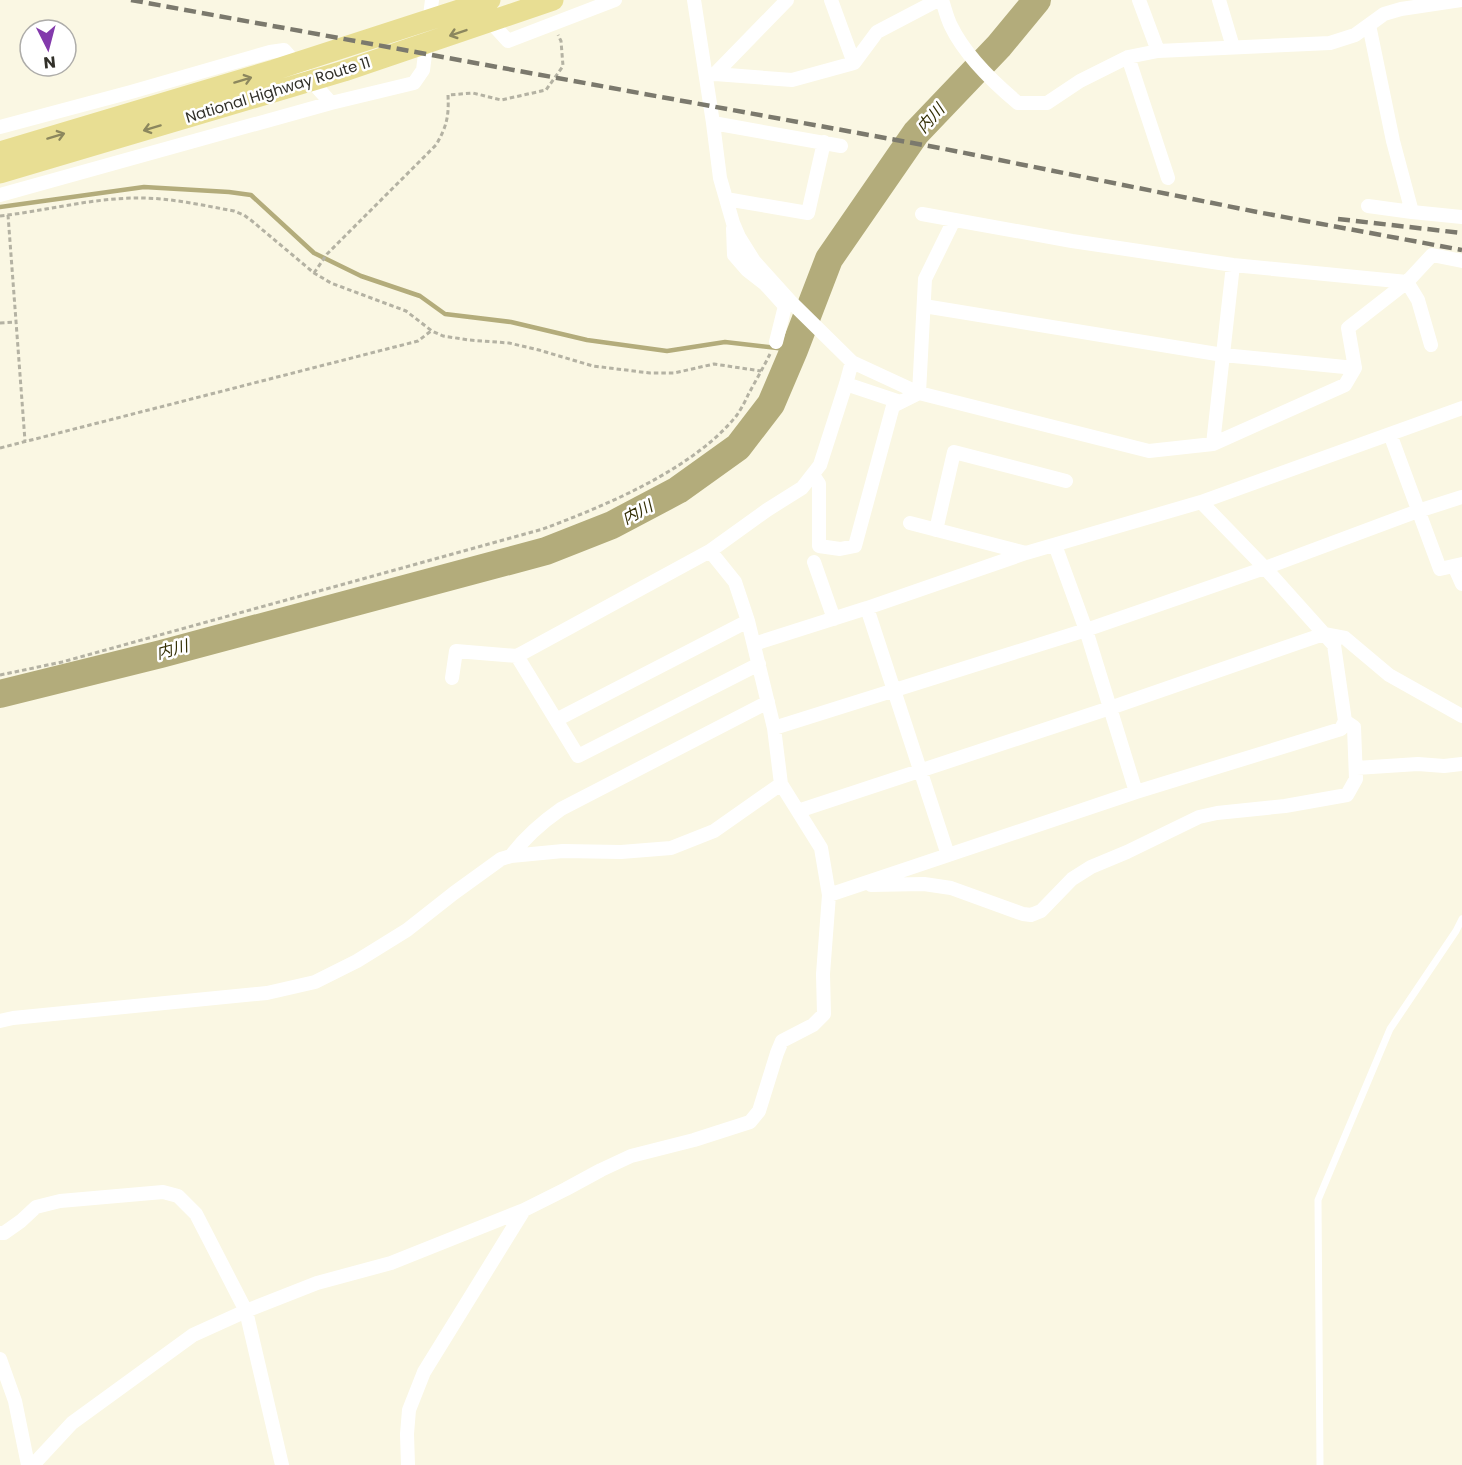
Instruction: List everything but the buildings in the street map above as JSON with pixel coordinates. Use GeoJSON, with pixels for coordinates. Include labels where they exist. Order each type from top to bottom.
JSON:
{"type":"FeatureCollection","features":[{"type":"Feature","properties":{"kind":"highway","name":"National Highway Route 11"},"geometry":{"type":"LineString","coordinates":[[0,152],[273,70],[490,0]]}},
{"type":"Feature","properties":{"kind":"highway","name":"National Highway Route 11"},"geometry":{"type":"LineString","coordinates":[[0,173],[344,71],[553,0]]}},
{"type":"Feature","properties":{"kind":"street"},"geometry":{"type":"LineString","coordinates":[[0,195],[331,103],[414,83],[423,69],[433,0]]}},
{"type":"Feature","properties":{"kind":"street"},"geometry":{"type":"LineString","coordinates":[[471,0],[508,41],[615,0]]}},
{"type":"Feature","properties":{"kind":"street"},"geometry":{"type":"LineString","coordinates":[[694,0],[711,75],[713,123],[720,178],[739,237],[754,261],[790,301],[852,362],[919,393],[1149,451],[1213,444],[1345,385],[1355,368],[1348,328],[1407,282],[1432,255],[1462,261]]}},
{"type":"Feature","properties":{"kind":"street"},"geometry":{"type":"LineString","coordinates":[[711,75],[787,0]]}},
{"type":"Feature","properties":{"kind":"street"},"geometry":{"type":"LineString","coordinates":[[831,0],[854,63]]}},
{"type":"Feature","properties":{"kind":"street"},"geometry":{"type":"LineString","coordinates":[[711,75],[792,80],[854,63],[877,32],[940,0],[951,27],[967,51],[999,87],[1018,103],[1047,103],[1080,81],[1128,57],[1158,51],[1330,43],[1355,35],[1384,14],[1401,9],[1461,0]]}},
{"type":"Feature","properties":{"kind":"street"},"geometry":{"type":"LineString","coordinates":[[1139,0],[1158,51]]}},
{"type":"Feature","properties":{"kind":"street"},"geometry":{"type":"LineString","coordinates":[[1218,0],[1233,47]]}},
{"type":"Feature","properties":{"kind":"street"},"geometry":{"type":"LineString","coordinates":[[1370,25],[1393,141],[1412,212]]}},
{"type":"Feature","properties":{"kind":"street"},"geometry":{"type":"LineString","coordinates":[[0,127],[284,50],[331,103]]}},
{"type":"Feature","properties":{"kind":"street"},"geometry":{"type":"LineString","coordinates":[[1128,57],[1168,178]]}},
{"type":"Feature","properties":{"kind":"street"},"geometry":{"type":"LineString","coordinates":[[713,123],[841,146]]}},
{"type":"Feature","properties":{"kind":"street"},"geometry":{"type":"LineString","coordinates":[[726,199],[808,213],[824,142]]}},
{"type":"Feature","properties":{"kind":"street"},"geometry":{"type":"LineString","coordinates":[[1368,206],[1462,217]]}},
{"type":"Feature","properties":{"kind":"street"},"geometry":{"type":"LineString","coordinates":[[922,214],[1072,241],[1233,265],[1407,282]]}},
{"type":"Feature","properties":{"kind":"street"},"geometry":{"type":"LineString","coordinates":[[919,393],[925,279],[954,220]]}},
{"type":"Feature","properties":{"kind":"street"},"geometry":{"type":"LineString","coordinates":[[733,223],[734,255],[785,306],[776,342]]}},
{"type":"Feature","properties":{"kind":"street"},"geometry":{"type":"LineString","coordinates":[[1213,444],[1233,265]]}},
{"type":"Feature","properties":{"kind":"street"},"geometry":{"type":"LineString","coordinates":[[1407,282],[1418,300],[1431,345]]}},
{"type":"Feature","properties":{"kind":"street"},"geometry":{"type":"LineString","coordinates":[[924,306],[1223,355],[1355,368]]}},
{"type":"Feature","properties":{"kind":"street"},"geometry":{"type":"LineString","coordinates":[[452,678],[456,651],[517,656],[710,551],[802,488],[820,465],[852,362]]}},
{"type":"Feature","properties":{"kind":"street"},"geometry":{"type":"LineString","coordinates":[[846,384],[900,402]]}},
{"type":"Feature","properties":{"kind":"street"},"geometry":{"type":"LineString","coordinates":[[813,474],[819,484],[819,546],[840,549],[855,546],[893,406],[919,393]]}},
{"type":"Feature","properties":{"kind":"street"},"geometry":{"type":"LineString","coordinates":[[754,644],[1026,553],[1201,502],[1462,408]]}},
{"type":"Feature","properties":{"kind":"street"},"geometry":{"type":"LineString","coordinates":[[1390,434],[1440,570],[1458,565],[1462,584]]}},
{"type":"Feature","properties":{"kind":"street"},"geometry":{"type":"LineString","coordinates":[[936,530],[954,452],[1066,481]]}},
{"type":"Feature","properties":{"kind":"street"},"geometry":{"type":"LineString","coordinates":[[774,728],[1086,630],[1462,497]]}},
{"type":"Feature","properties":{"kind":"street"},"geometry":{"type":"LineString","coordinates":[[829,895],[1136,792],[1341,729],[1345,721],[1334,645],[1265,568],[1201,502]]}},
{"type":"Feature","properties":{"kind":"street"},"geometry":{"type":"LineString","coordinates":[[910,523],[1026,553]]}},
{"type":"Feature","properties":{"kind":"street"},"geometry":{"type":"LineString","coordinates":[[1055,544],[1086,630],[1136,792]]}},
{"type":"Feature","properties":{"kind":"street"},"geometry":{"type":"LineString","coordinates":[[33,1465],[72,1423],[193,1335],[317,1283],[391,1263],[524,1210],[631,1156],[694,1140],[750,1122],[759,1111],[782,1041],[813,1025],[824,1014],[823,974],[829,895],[821,848],[780,784],[774,728],[748,621],[735,582],[710,551]]}},
{"type":"Feature","properties":{"kind":"street"},"geometry":{"type":"LineString","coordinates":[[814,562],[834,619]]}},
{"type":"Feature","properties":{"kind":"street"},"geometry":{"type":"LineString","coordinates":[[867,608],[948,855]]}},
{"type":"Feature","properties":{"kind":"street"},"geometry":{"type":"LineString","coordinates":[[556,720],[748,621]]}},
{"type":"Feature","properties":{"kind":"street"},"geometry":{"type":"LineString","coordinates":[[798,811],[1110,708],[1324,634],[1345,638],[1389,675],[1462,716]]}},
{"type":"Feature","properties":{"kind":"street"},"geometry":{"type":"LineString","coordinates":[[517,656],[578,756],[759,664]]}},
{"type":"Feature","properties":{"kind":"street"},"geometry":{"type":"LineString","coordinates":[[511,856],[521,842],[561,810],[768,702]]}},
{"type":"Feature","properties":{"kind":"street"},"geometry":{"type":"LineString","coordinates":[[858,885],[924,884],[951,888],[1031,915],[1041,911],[1072,879],[1091,867],[1199,817],[1347,795],[1356,779],[1356,768],[1354,727],[1345,721]]}},
{"type":"Feature","properties":{"kind":"street"},"geometry":{"type":"LineString","coordinates":[[1356,768],[1462,764]]}},
{"type":"Feature","properties":{"kind":"street"},"geometry":{"type":"LineString","coordinates":[[0,1021],[267,993],[315,982],[357,961],[407,930],[501,859],[563,851],[621,852],[671,848],[714,831],[780,784]]}},
{"type":"Feature","properties":{"kind":"street"},"geometry":{"type":"LineString","coordinates":[[0,1233],[4,1233],[21,1221],[36,1207],[60,1201],[163,1192],[178,1196],[196,1214],[246,1311],[282,1465]]}},
{"type":"Feature","properties":{"kind":"street"},"geometry":{"type":"LineString","coordinates":[[408,1465],[409,1410],[424,1372],[524,1210]]}},
{"type":"Feature","properties":{"kind":"street"},"geometry":{"type":"LineString","coordinates":[[0,1359],[15,1401],[28,1465]]}},
{"type":"Feature","properties":{"kind":"lane"},"geometry":{"type":"LineString","coordinates":[[1320,1465],[1318,1200],[1390,1029],[1462,919]]}},
{"type":"Feature","properties":{"kind":"path"},"geometry":{"type":"LineString","coordinates":[[314,273],[327,254],[436,144],[447,124],[448,94],[473,93],[501,100],[546,90],[563,66],[561,41],[553,23]]}},
{"type":"Feature","properties":{"kind":"path"},"geometry":{"type":"LineString","coordinates":[[0,216],[105,200],[135,198],[234,211],[252,221],[314,273],[331,283],[406,311],[432,331],[443,336],[509,343],[593,366],[650,373],[674,373],[714,364],[761,371]]}},
{"type":"Feature","properties":{"kind":"path"},"geometry":{"type":"LineString","coordinates":[[8,215],[25,441]]}},
{"type":"Feature","properties":{"kind":"path"},"geometry":{"type":"LineString","coordinates":[[0,323],[17,322]]}},
{"type":"Feature","properties":{"kind":"path"},"geometry":{"type":"LineString","coordinates":[[0,448],[418,341],[432,331]]}},
{"type":"Feature","properties":{"kind":"path"},"geometry":{"type":"LineString","coordinates":[[0,675],[62,662],[543,529],[579,516],[612,502],[666,472],[717,437],[738,414],[766,361]]}},
{"type":"Feature","properties":{"kind":"waterway","name":"内川"},"geometry":{"type":"LineString","coordinates":[[0,694],[161,654],[546,551],[612,525],[678,490],[738,447],[771,404],[829,259],[916,133],[999,46],[1037,0]]}},
{"type":"Feature","properties":{"kind":"waterway"},"geometry":{"type":"LineString","coordinates":[[0,207],[144,187],[251,195],[314,253],[361,276],[420,296],[445,314],[511,322],[587,340],[667,351],[725,342],[794,350]]}},
{"type":"Feature","properties":{"kind":"railway"},"geometry":{"type":"LineString","coordinates":[[131,0],[940,148],[1257,212],[1462,250]]}},
{"type":"Feature","properties":{"kind":"railway"},"geometry":{"type":"LineString","coordinates":[[1338,219],[1462,233]]}}]}
